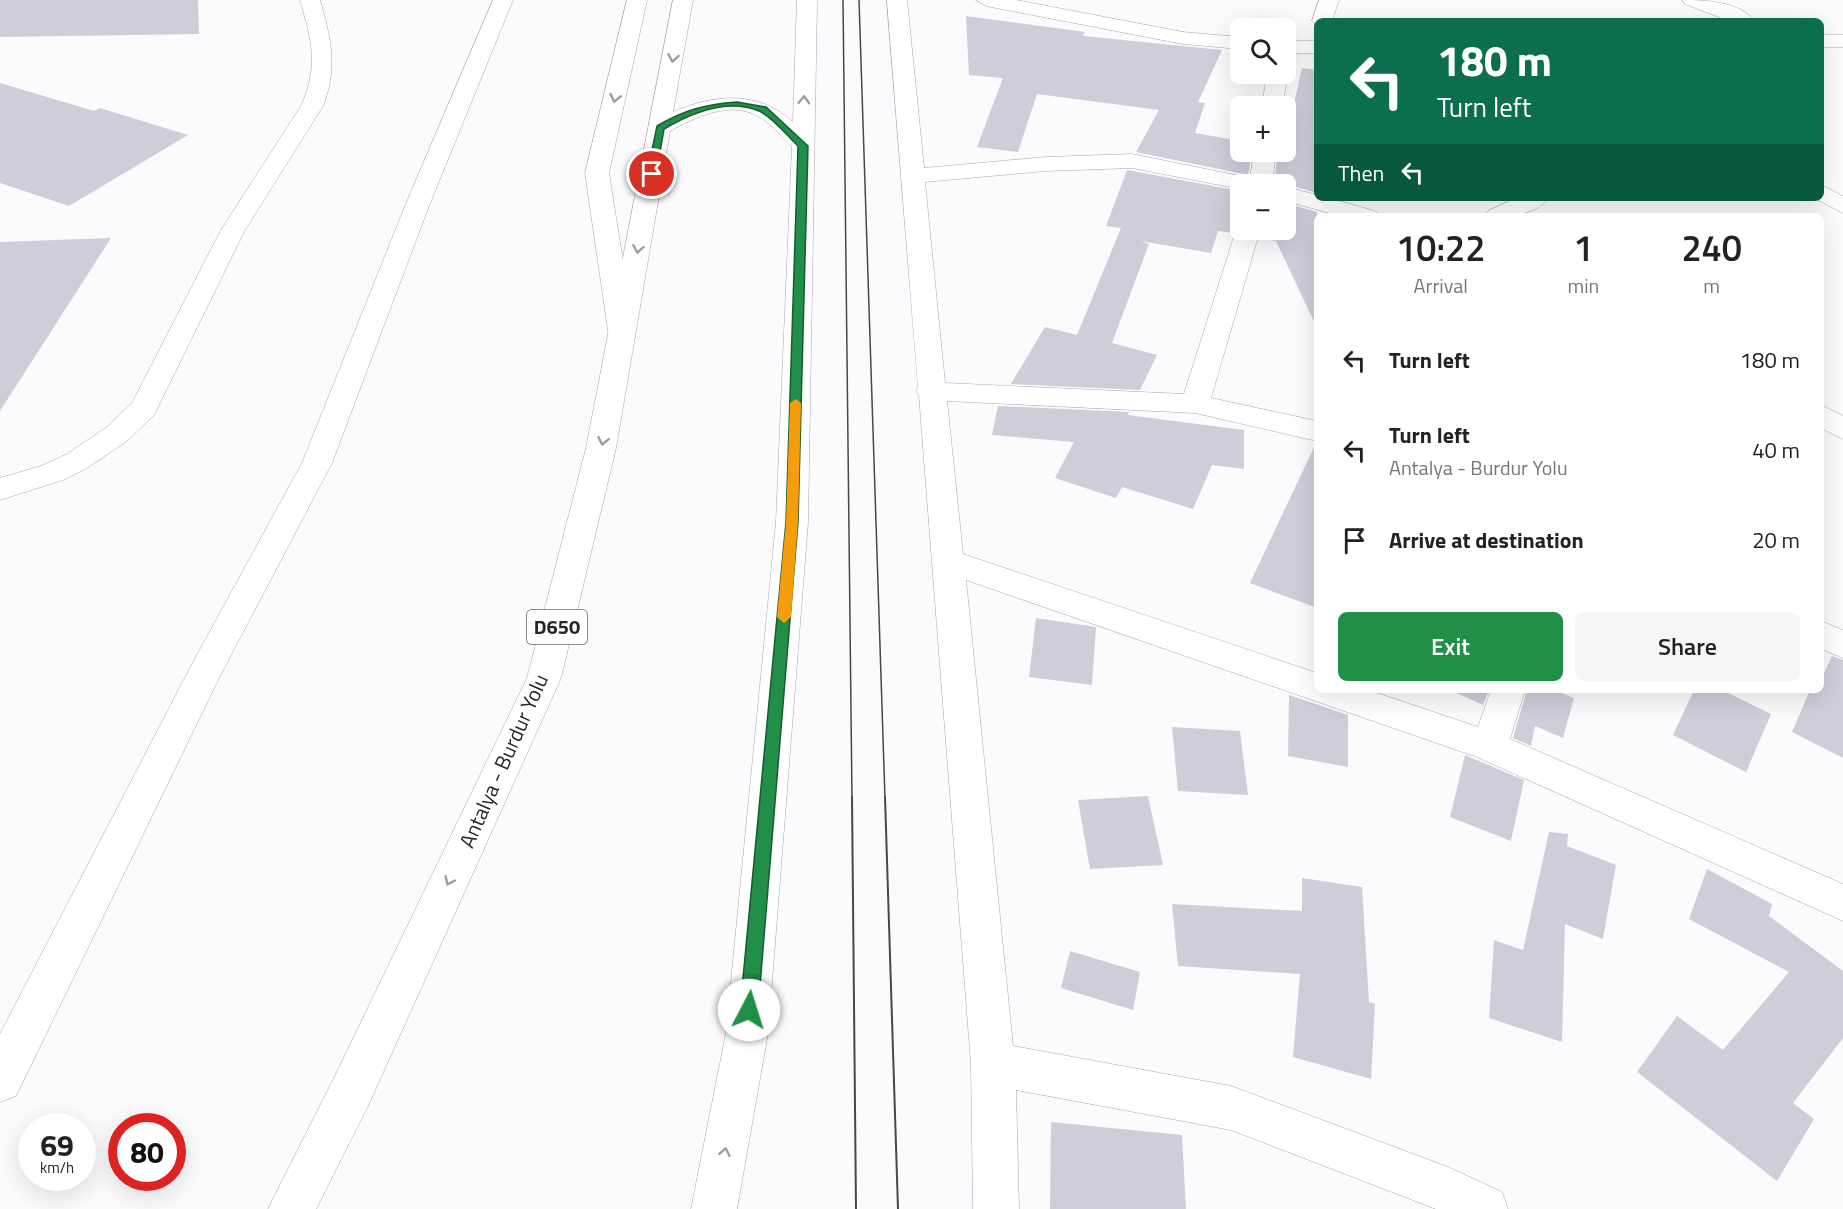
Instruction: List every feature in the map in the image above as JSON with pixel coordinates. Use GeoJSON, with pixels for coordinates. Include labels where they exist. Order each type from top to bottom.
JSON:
{"type":"FeatureCollection","features":[{"type":"Feature","properties":{"kind":"main road"},"geometry":{"type":"LineString","coordinates":[[0,489],[52,473],[77,461],[117,434],[144,408],[233,230],[321,89],[325,53],[310,0]]}},
{"type":"Feature","properties":{"kind":"main road"},"geometry":{"type":"LineString","coordinates":[[0,1080],[204,674],[316,463],[417,206],[502,0]]}},
{"type":"Feature","properties":{"kind":"main road"},"geometry":{"type":"LineString","coordinates":[[622,337],[597,173],[637,0]]}},
{"type":"Feature","properties":{"kind":"main road","name":"Antalya - Burdur Yolu"},"geometry":{"type":"LineString","coordinates":[[291,1209],[352,1090],[544,678],[601,448],[683,0]]}},
{"type":"Feature","properties":{"kind":"main road"},"geometry":{"type":"LineString","coordinates":[[714,1209],[747,1034],[792,522],[807,0]]}},
{"type":"Feature","properties":{"kind":"main road"},"geometry":{"type":"LineString","coordinates":[[897,0],[915,176],[930,391],[993,1064],[996,1209]]}},
{"type":"Feature","properties":{"kind":"main road"},"geometry":{"type":"LineString","coordinates":[[986,0],[1084,8],[1183,38],[1230,42]]}},
{"type":"Feature","properties":{"kind":"main road"},"geometry":{"type":"LineString","coordinates":[[1323,18],[1329,0]]}},
{"type":"Feature","properties":{"kind":"main road"},"geometry":{"type":"LineString","coordinates":[[1692,0],[1738,18]]}},
{"type":"Feature","properties":{"kind":"main road"},"geometry":{"type":"LineString","coordinates":[[1824,41],[1843,41]]}},
{"type":"Feature","properties":{"kind":"main road"},"geometry":{"type":"LineString","coordinates":[[1296,46],[1314,44]]}},
{"type":"Feature","properties":{"kind":"main road"},"geometry":{"type":"LineString","coordinates":[[660,128],[683,114],[707,107],[737,105],[763,109],[803,146]]}},
{"type":"Feature","properties":{"kind":"main road"},"geometry":{"type":"LineString","coordinates":[[915,176],[1046,165],[1132,161],[1230,180]]}},
{"type":"Feature","properties":{"kind":"main road"},"geometry":{"type":"LineString","coordinates":[[1824,194],[1843,206]]}},
{"type":"Feature","properties":{"kind":"main road"},"geometry":{"type":"LineString","coordinates":[[1296,197],[1356,213]]}},
{"type":"Feature","properties":{"kind":"main road"},"geometry":{"type":"LineString","coordinates":[[1503,213],[1529,201]]}},
{"type":"Feature","properties":{"kind":"main road"},"geometry":{"type":"LineString","coordinates":[[1195,404],[1245,240]]}},
{"type":"Feature","properties":{"kind":"main road"},"geometry":{"type":"LineString","coordinates":[[930,391],[1195,404],[1314,430]]}},
{"type":"Feature","properties":{"kind":"main road"},"geometry":{"type":"LineString","coordinates":[[1824,417],[1843,429]]}},
{"type":"Feature","properties":{"kind":"main road"},"geometry":{"type":"LineString","coordinates":[[946,561],[1314,686]]}},
{"type":"Feature","properties":{"kind":"main road"},"geometry":{"type":"LineString","coordinates":[[1824,636],[1843,645]]}},
{"type":"Feature","properties":{"kind":"main road"},"geometry":{"type":"LineString","coordinates":[[1335,693],[1490,746],[1843,903]]}},
{"type":"Feature","properties":{"kind":"main road"},"geometry":{"type":"LineString","coordinates":[[1490,746],[1507,693]]}},
{"type":"Feature","properties":{"kind":"main road"},"geometry":{"type":"LineString","coordinates":[[993,1064],[1231,1108],[1448,1190],[1485,1209]]}},
{"type":"Feature","properties":{"kind":"building"},"geometry":{"type":"Polygon","coordinates":[[[0,0],[198,0],[199,34],[0,37],[0,0]]]}},
{"type":"Feature","properties":{"kind":"building"},"geometry":{"type":"Polygon","coordinates":[[[966,16],[1085,32],[1083,36],[1222,50],[1198,102],[1205,103],[1195,133],[1230,139],[1230,162],[1250,162],[1248,174],[1136,152],[1159,110],[1037,94],[1018,152],[977,147],[1003,78],[969,75],[966,16]]]}},
{"type":"Feature","properties":{"kind":"building"},"geometry":{"type":"Polygon","coordinates":[[[1302,68],[1314,70],[1314,192],[1296,187],[1296,174],[1275,174],[1277,162],[1296,162],[1296,96],[1302,68]]]}},
{"type":"Feature","properties":{"kind":"building"},"geometry":{"type":"Polygon","coordinates":[[[0,83],[94,111],[100,108],[188,135],[69,206],[0,183],[0,83]]]}},
{"type":"Feature","properties":{"kind":"building"},"geometry":{"type":"Polygon","coordinates":[[[1127,170],[1230,189],[1230,233],[1218,231],[1211,253],[1141,241],[1149,244],[1112,343],[1157,355],[1140,390],[1011,384],[1045,327],[1077,335],[1121,228],[1106,226],[1127,170]]]}},
{"type":"Feature","properties":{"kind":"building"},"geometry":{"type":"Polygon","coordinates":[[[1296,206],[1317,212],[1314,213],[1314,322],[1276,241],[1271,240],[1296,240],[1296,206]]]}},
{"type":"Feature","properties":{"kind":"building"},"geometry":{"type":"Polygon","coordinates":[[[111,238],[0,411],[0,242],[111,238]]]}},
{"type":"Feature","properties":{"kind":"building"},"geometry":{"type":"Polygon","coordinates":[[[998,406],[1129,412],[1128,415],[1244,430],[1244,469],[1212,465],[1193,509],[1122,487],[1116,498],[1055,478],[1074,442],[992,435],[998,406]]]}},
{"type":"Feature","properties":{"kind":"building"},"geometry":{"type":"Polygon","coordinates":[[[1314,447],[1314,607],[1250,583],[1314,447]]]}},
{"type":"Feature","properties":{"kind":"building"},"geometry":{"type":"Polygon","coordinates":[[[1036,618],[1096,627],[1092,685],[1029,677],[1036,618]]]}},
{"type":"Feature","properties":{"kind":"building"},"geometry":{"type":"Polygon","coordinates":[[[1832,656],[1843,660],[1843,758],[1792,732],[1809,693],[1824,693],[1824,673],[1832,656]]]}},
{"type":"Feature","properties":{"kind":"building"},"geometry":{"type":"Polygon","coordinates":[[[1457,693],[1488,693],[1483,705],[1457,693]]]}},
{"type":"Feature","properties":{"kind":"building"},"geometry":{"type":"Polygon","coordinates":[[[1526,693],[1562,693],[1574,698],[1563,738],[1535,726],[1531,746],[1513,738],[1526,693]]]}},
{"type":"Feature","properties":{"kind":"building"},"geometry":{"type":"Polygon","coordinates":[[[1693,693],[1728,693],[1771,714],[1746,772],[1673,735],[1693,693]]]}},
{"type":"Feature","properties":{"kind":"building"},"geometry":{"type":"Polygon","coordinates":[[[1289,695],[1348,715],[1348,767],[1288,756],[1289,695]]]}},
{"type":"Feature","properties":{"kind":"building"},"geometry":{"type":"Polygon","coordinates":[[[1172,727],[1240,731],[1248,795],[1178,791],[1172,727]]]}},
{"type":"Feature","properties":{"kind":"building"},"geometry":{"type":"Polygon","coordinates":[[[1465,755],[1524,780],[1511,841],[1450,817],[1465,755]]]}},
{"type":"Feature","properties":{"kind":"building"},"geometry":{"type":"Polygon","coordinates":[[[1148,796],[1163,865],[1090,869],[1078,800],[1148,796]]]}},
{"type":"Feature","properties":{"kind":"building"},"geometry":{"type":"Polygon","coordinates":[[[1549,832],[1568,834],[1567,846],[1616,865],[1603,939],[1565,924],[1562,1042],[1489,1018],[1494,940],[1523,950],[1549,832]]]}},
{"type":"Feature","properties":{"kind":"building"},"geometry":{"type":"Polygon","coordinates":[[[1707,869],[1772,904],[1769,916],[1843,971],[1843,1038],[1793,1103],[1814,1119],[1777,1181],[1637,1072],[1677,1016],[1723,1050],[1789,972],[1689,919],[1707,869]]]}},
{"type":"Feature","properties":{"kind":"building"},"geometry":{"type":"Polygon","coordinates":[[[1302,878],[1362,887],[1369,1002],[1375,1004],[1371,1079],[1293,1057],[1300,974],[1178,966],[1172,904],[1302,911],[1302,878]]]}},
{"type":"Feature","properties":{"kind":"building"},"geometry":{"type":"Polygon","coordinates":[[[1070,951],[1140,972],[1133,1010],[1061,988],[1070,951]]]}},
{"type":"Feature","properties":{"kind":"building"},"geometry":{"type":"Polygon","coordinates":[[[1051,1122],[1182,1135],[1186,1209],[1050,1209],[1051,1122]]]}},
{"type":"Feature","properties":{"kind":"tram line"},"geometry":{"type":"LineString","coordinates":[[843,0],[852,799]]}},
{"type":"Feature","properties":{"kind":"tram line"},"geometry":{"type":"LineString","coordinates":[[859,0],[885,799]]}},
{"type":"Feature","properties":{"kind":"tram line"},"geometry":{"type":"LineString","coordinates":[[852,797],[856,1209]]}},
{"type":"Feature","properties":{"kind":"tram line"},"geometry":{"type":"LineString","coordinates":[[885,797],[898,1209]]}},
{"type":"Feature","properties":{"kind":"slow traffic"},"geometry":{"type":"LineString","coordinates":[[784,617],[792,522],[796,403]]}},
{"type":"Feature","properties":{"kind":"route"},"geometry":{"type":"LineString","coordinates":[[652,174],[660,128],[683,114],[707,107],[737,105],[763,109],[803,146],[792,522],[749,1010]]}}]}
